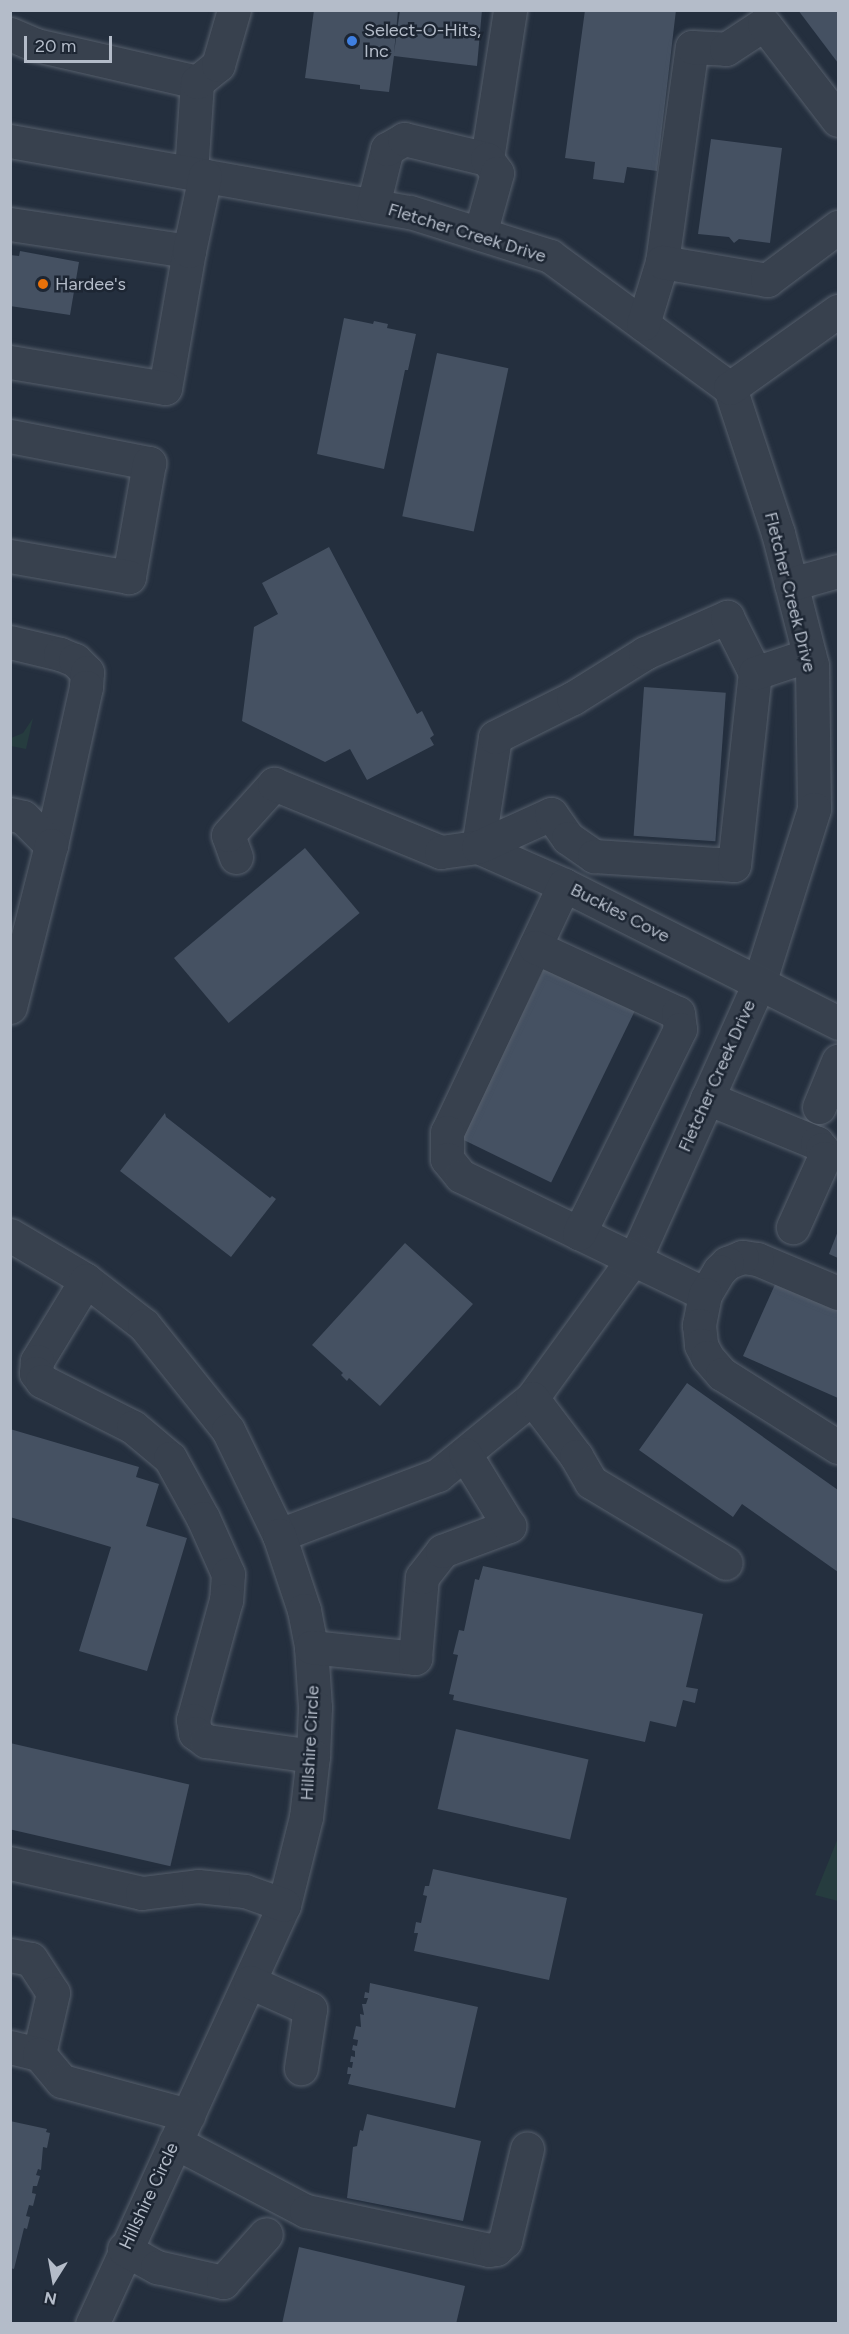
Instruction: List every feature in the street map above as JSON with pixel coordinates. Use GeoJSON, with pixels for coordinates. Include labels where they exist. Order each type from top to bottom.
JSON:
{"type":"FeatureCollection","features":[{"type":"Feature","properties":{"kind":"street"},"geometry":{"type":"LineString","coordinates":[[10,362],[165,388],[189,251],[207,74],[234,10]]}},
{"type":"Feature","properties":{"kind":"street"},"geometry":{"type":"LineString","coordinates":[[487,159],[510,10]]}},
{"type":"Feature","properties":{"kind":"street"},"geometry":{"type":"LineString","coordinates":[[780,10],[838,85]]}},
{"type":"Feature","properties":{"kind":"street"},"geometry":{"type":"LineString","coordinates":[[643,324],[662,262],[692,47],[726,49],[764,24],[838,120]]}},
{"type":"Feature","properties":{"kind":"street"},"geometry":{"type":"LineString","coordinates":[[10,34],[36,45],[207,74]]}},
{"type":"Feature","properties":{"kind":"street"},"geometry":{"type":"LineString","coordinates":[[373,205],[387,148],[404,139],[487,159],[497,173],[480,234]]}},
{"type":"Feature","properties":{"kind":"street","name":"Fletcher Creek Drive"},"geometry":{"type":"LineString","coordinates":[[10,141],[410,212],[550,256],[730,388],[778,533],[812,665],[826,757],[814,809],[759,983],[632,1259],[532,1398],[438,1476],[279,1535]]}},
{"type":"Feature","properties":{"kind":"street"},"geometry":{"type":"LineString","coordinates":[[10,224],[189,251]]}},
{"type":"Feature","properties":{"kind":"street"},"geometry":{"type":"LineString","coordinates":[[662,262],[766,280],[838,226]]}},
{"type":"Feature","properties":{"kind":"street"},"geometry":{"type":"LineString","coordinates":[[730,388],[838,311]]}},
{"type":"Feature","properties":{"kind":"street"},"geometry":{"type":"LineString","coordinates":[[10,436],[149,463],[129,577],[10,556]]}},
{"type":"Feature","properties":{"kind":"street"},"geometry":{"type":"LineString","coordinates":[[791,584],[838,570]]}},
{"type":"Feature","properties":{"kind":"street"},"geometry":{"type":"LineString","coordinates":[[236,857],[228,835],[274,784],[441,852],[478,847],[551,814],[568,838],[594,856],[734,865],[755,673],[727,617],[645,653],[573,698],[495,737],[478,847]]}},
{"type":"Feature","properties":{"kind":"street"},"geometry":{"type":"LineString","coordinates":[[10,642],[60,654],[75,660],[87,672],[86,687],[51,844],[22,914],[13,989]]}},
{"type":"Feature","properties":{"kind":"street"},"geometry":{"type":"LineString","coordinates":[[755,673],[809,655]]}},
{"type":"Feature","properties":{"kind":"street"},"geometry":{"type":"LineString","coordinates":[[10,814],[23,817],[51,844]]}},
{"type":"Feature","properties":{"kind":"street","name":"Buckles Cove"},"geometry":{"type":"LineString","coordinates":[[478,847],[564,885],[838,1023]]}},
{"type":"Feature","properties":{"kind":"street"},"geometry":{"type":"LineString","coordinates":[[564,885],[447,1132],[447,1159],[461,1176],[705,1294]]}},
{"type":"Feature","properties":{"kind":"street"},"geometry":{"type":"LineString","coordinates":[[535,947],[678,1013],[680,1029],[579,1233]]}},
{"type":"Feature","properties":{"kind":"street"},"geometry":{"type":"LineString","coordinates":[[819,1107],[838,1061]]}},
{"type":"Feature","properties":{"kind":"street"},"geometry":{"type":"LineString","coordinates":[[707,1098],[817,1143],[822,1149],[824,1158],[793,1227]]}},
{"type":"Feature","properties":{"kind":"street","name":"Hillshire Circle"},"geometry":{"type":"LineString","coordinates":[[10,1235],[86,1280],[144,1325],[222,1421],[256,1482],[279,1535],[304,1610],[311,1647],[315,1707],[313,1756],[306,1817],[284,1905],[124,2249],[92,2324]]}},
{"type":"Feature","properties":{"kind":"street"},"geometry":{"type":"LineString","coordinates":[[838,1293],[757,1258],[742,1257],[727,1263],[719,1271],[705,1294],[699,1325],[701,1345],[707,1357],[722,1374],[838,1447]]}},
{"type":"Feature","properties":{"kind":"street"},"geometry":{"type":"LineString","coordinates":[[86,1280],[37,1361],[36,1373],[42,1381],[133,1427],[170,1458],[198,1508],[228,1574],[225,1600],[193,1720],[195,1733],[206,1741],[313,1756]]}},
{"type":"Feature","properties":{"kind":"street"},"geometry":{"type":"LineString","coordinates":[[532,1398],[576,1456],[591,1482],[726,1563]]}},
{"type":"Feature","properties":{"kind":"street"},"geometry":{"type":"LineString","coordinates":[[311,1647],[415,1658],[422,1577],[442,1551],[509,1526],[465,1454]]}},
{"type":"Feature","properties":{"kind":"street"},"geometry":{"type":"LineString","coordinates":[[10,1863],[142,1893],[198,1886],[245,1891],[284,1905]]}},
{"type":"Feature","properties":{"kind":"street"},"geometry":{"type":"LineString","coordinates":[[10,1955],[31,1959],[53,1993],[25,2051],[62,2081],[181,2129],[306,2211],[489,2250],[496,2249],[505,2241],[527,2149]]}},
{"type":"Feature","properties":{"kind":"street"},"geometry":{"type":"LineString","coordinates":[[250,1982],[310,2009],[301,2068]]}},
{"type":"Feature","properties":{"kind":"street"},"geometry":{"type":"LineString","coordinates":[[124,2249],[157,2267],[223,2282],[266,2234]]}},
{"type":"Feature","properties":{"kind":"green space"},"geometry":{"type":"Polygon","coordinates":[[[33,718],[26,749],[11,746],[11,738],[23,733],[33,718]]]}},
{"type":"Feature","properties":{"kind":"green space"},"geometry":{"type":"Polygon","coordinates":[[[838,1838],[838,1901],[815,1895],[838,1838]]]}},
{"type":"Feature","properties":{"kind":"building","name":"Select-O-Hits, Inc"},"geometry":{"type":"Polygon","coordinates":[[[314,10],[398,10],[394,53],[400,10],[482,10],[477,66],[394,56],[389,92],[360,89],[360,85],[305,78],[314,10]]]}},
{"type":"Feature","properties":{"kind":"building"},"geometry":{"type":"Polygon","coordinates":[[[585,10],[676,10],[657,171],[627,167],[624,183],[593,179],[595,162],[565,158],[585,10]]]}},
{"type":"Feature","properties":{"kind":"building"},"geometry":{"type":"Polygon","coordinates":[[[798,10],[838,10],[838,63],[798,10]]]}},
{"type":"Feature","properties":{"kind":"building"},"geometry":{"type":"Polygon","coordinates":[[[711,139],[782,148],[770,243],[739,239],[734,243],[729,237],[698,234],[711,139]]]}},
{"type":"Feature","properties":{"kind":"building","name":"Hardee's"},"geometry":{"type":"Polygon","coordinates":[[[20,251],[79,262],[70,315],[10,306],[10,255],[19,256],[20,251]]]}},
{"type":"Feature","properties":{"kind":"building"},"geometry":{"type":"Polygon","coordinates":[[[344,318],[373,324],[374,321],[388,324],[387,328],[416,334],[408,370],[405,370],[384,469],[317,454],[344,318]]]}},
{"type":"Feature","properties":{"kind":"building"},"geometry":{"type":"Polygon","coordinates":[[[437,353],[508,368],[474,532],[402,516],[437,353]]]}},
{"type":"Feature","properties":{"kind":"building"},"geometry":{"type":"Polygon","coordinates":[[[329,547],[417,714],[422,711],[434,735],[430,738],[434,745],[367,780],[350,749],[325,762],[242,721],[254,627],[278,614],[262,583],[329,547]]]}},
{"type":"Feature","properties":{"kind":"building"},"geometry":{"type":"Polygon","coordinates":[[[644,687],[726,693],[715,841],[634,836],[644,687]]]}},
{"type":"Feature","properties":{"kind":"building"},"geometry":{"type":"Polygon","coordinates":[[[305,848],[360,913],[229,1023],[174,958],[305,848]]]}},
{"type":"Feature","properties":{"kind":"building"},"geometry":{"type":"Polygon","coordinates":[[[545,967],[635,1011],[551,1183],[461,1139],[545,967]]]}},
{"type":"Feature","properties":{"kind":"building"},"geometry":{"type":"Polygon","coordinates":[[[165,1113],[166,1117],[270,1198],[272,1196],[276,1199],[231,1257],[120,1171],[165,1113]]]}},
{"type":"Feature","properties":{"kind":"building"},"geometry":{"type":"Polygon","coordinates":[[[838,1231],[838,1258],[829,1254],[838,1231]]]}},
{"type":"Feature","properties":{"kind":"building"},"geometry":{"type":"Polygon","coordinates":[[[405,1243],[473,1304],[380,1406],[349,1378],[347,1381],[341,1375],[343,1373],[312,1345],[405,1243]]]}},
{"type":"Feature","properties":{"kind":"building"},"geometry":{"type":"Polygon","coordinates":[[[777,1280],[838,1307],[838,1398],[743,1356],[777,1280]]]}},
{"type":"Feature","properties":{"kind":"building"},"geometry":{"type":"Polygon","coordinates":[[[687,1383],[838,1490],[838,1572],[742,1504],[733,1517],[639,1450],[687,1383]]]}},
{"type":"Feature","properties":{"kind":"building"},"geometry":{"type":"Polygon","coordinates":[[[10,1429],[139,1467],[136,1477],[159,1484],[146,1526],[187,1538],[147,1671],[79,1651],[111,1547],[10,1517],[10,1429]]]}},
{"type":"Feature","properties":{"kind":"building"},"geometry":{"type":"Polygon","coordinates":[[[483,1566],[703,1614],[686,1687],[698,1689],[695,1703],[683,1700],[676,1727],[650,1721],[645,1742],[453,1700],[454,1695],[449,1694],[458,1655],[453,1654],[459,1630],[464,1631],[475,1579],[479,1580],[483,1566]]]}},
{"type":"Feature","properties":{"kind":"building"},"geometry":{"type":"Polygon","coordinates":[[[456,1729],[589,1760],[570,1839],[438,1809],[456,1729]]]}},
{"type":"Feature","properties":{"kind":"building"},"geometry":{"type":"Polygon","coordinates":[[[10,1743],[189,1784],[170,1866],[10,1829],[10,1743]]]}},
{"type":"Feature","properties":{"kind":"building"},"geometry":{"type":"Polygon","coordinates":[[[433,1869],[567,1898],[549,1980],[414,1951],[418,1933],[414,1933],[416,1922],[421,1923],[427,1896],[423,1895],[425,1886],[429,1886],[433,1869]]]}},
{"type":"Feature","properties":{"kind":"building"},"geometry":{"type":"Polygon","coordinates":[[[370,1983],[478,2007],[455,2108],[348,2084],[351,2074],[347,2074],[348,2067],[352,2068],[351,2056],[355,2057],[355,2051],[352,2050],[353,2045],[357,2046],[358,2040],[353,2039],[356,2026],[361,2027],[360,2014],[364,2015],[362,2004],[366,2004],[368,1998],[364,1998],[365,1992],[369,1993],[370,1983]]]}},
{"type":"Feature","properties":{"kind":"building"},"geometry":{"type":"Polygon","coordinates":[[[367,2114],[481,2141],[463,2221],[347,2198],[353,2147],[357,2146],[360,2130],[363,2131],[367,2114]]]}},
{"type":"Feature","properties":{"kind":"building"},"geometry":{"type":"Polygon","coordinates":[[[10,2121],[47,2129],[46,2132],[50,2133],[47,2148],[43,2147],[41,2170],[38,2169],[36,2175],[40,2176],[37,2186],[33,2186],[32,2193],[36,2194],[33,2206],[29,2205],[26,2216],[30,2217],[27,2229],[24,2228],[14,2269],[10,2268],[10,2121]]]}},
{"type":"Feature","properties":{"kind":"building"},"geometry":{"type":"Polygon","coordinates":[[[299,2247],[465,2286],[456,2324],[282,2324],[299,2247]]]}},
{"type":"Feature","properties":{"kind":"place","name":"Select-O-Hits, Inc"},"geometry":{"type":"Point","coordinates":[352,41]}},
{"type":"Feature","properties":{"kind":"place","name":"Hardee's"},"geometry":{"type":"Point","coordinates":[43,284]}}]}
